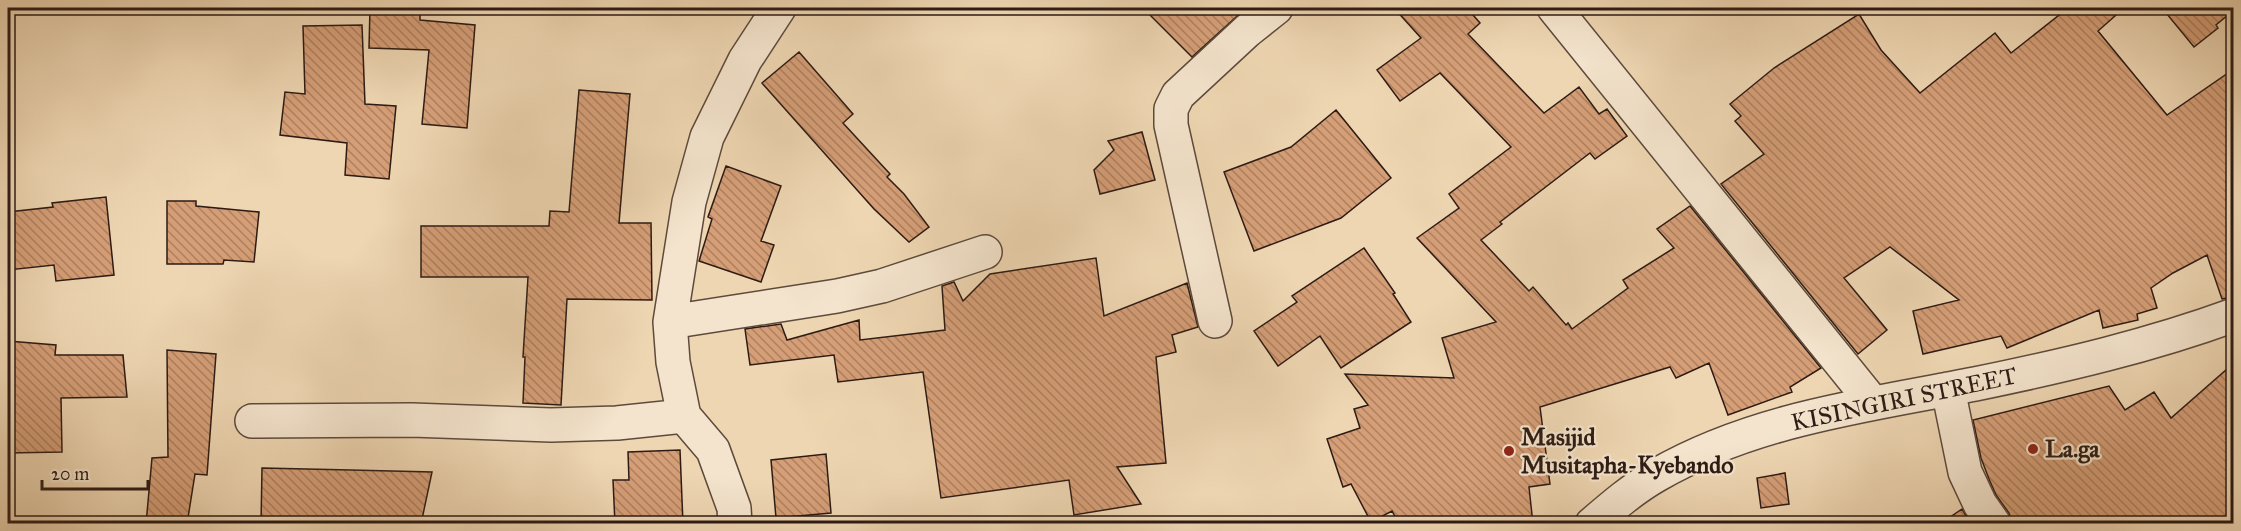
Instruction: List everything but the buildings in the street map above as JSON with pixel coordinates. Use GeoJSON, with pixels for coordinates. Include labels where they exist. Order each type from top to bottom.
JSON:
{"type":"FeatureCollection","features":[{"type":"Feature","properties":{"kind":"street"},"geometry":{"type":"LineString","coordinates":[[735,524],[734,508],[713,450],[684,416],[673,362],[670,322],[689,202],[707,137],[745,60],[779,8]]}},
{"type":"Feature","properties":{"kind":"street"},"geometry":{"type":"LineString","coordinates":[[1215,321],[1171,125],[1171,109],[1178,95],[1247,31],[1276,8]]}},
{"type":"Feature","properties":{"kind":"street"},"geometry":{"type":"LineString","coordinates":[[1554,8],[1873,403]]}},
{"type":"Feature","properties":{"kind":"street"},"geometry":{"type":"LineString","coordinates":[[670,322],[837,296],[882,286],[985,252]]}},
{"type":"Feature","properties":{"kind":"street","name":"KISINGIRI STREET"},"geometry":{"type":"LineString","coordinates":[[1592,524],[1628,494],[1658,474],[1737,439],[1809,417],[2066,365],[2186,333],[2234,315]]}},
{"type":"Feature","properties":{"kind":"street"},"geometry":{"type":"LineString","coordinates":[[1948,389],[1965,472],[1980,504],[1994,524]]}},
{"type":"Feature","properties":{"kind":"street"},"geometry":{"type":"LineString","coordinates":[[252,421],[412,420],[551,425],[617,423],[684,416]]}},
{"type":"Feature","properties":{"kind":"place","name":"La.ga"},"geometry":{"type":"Point","coordinates":[2033,449]}},
{"type":"Feature","properties":{"kind":"place","name":"Masijid Musitapha-Kyebando"},"geometry":{"type":"Point","coordinates":[1509,451]}}]}
